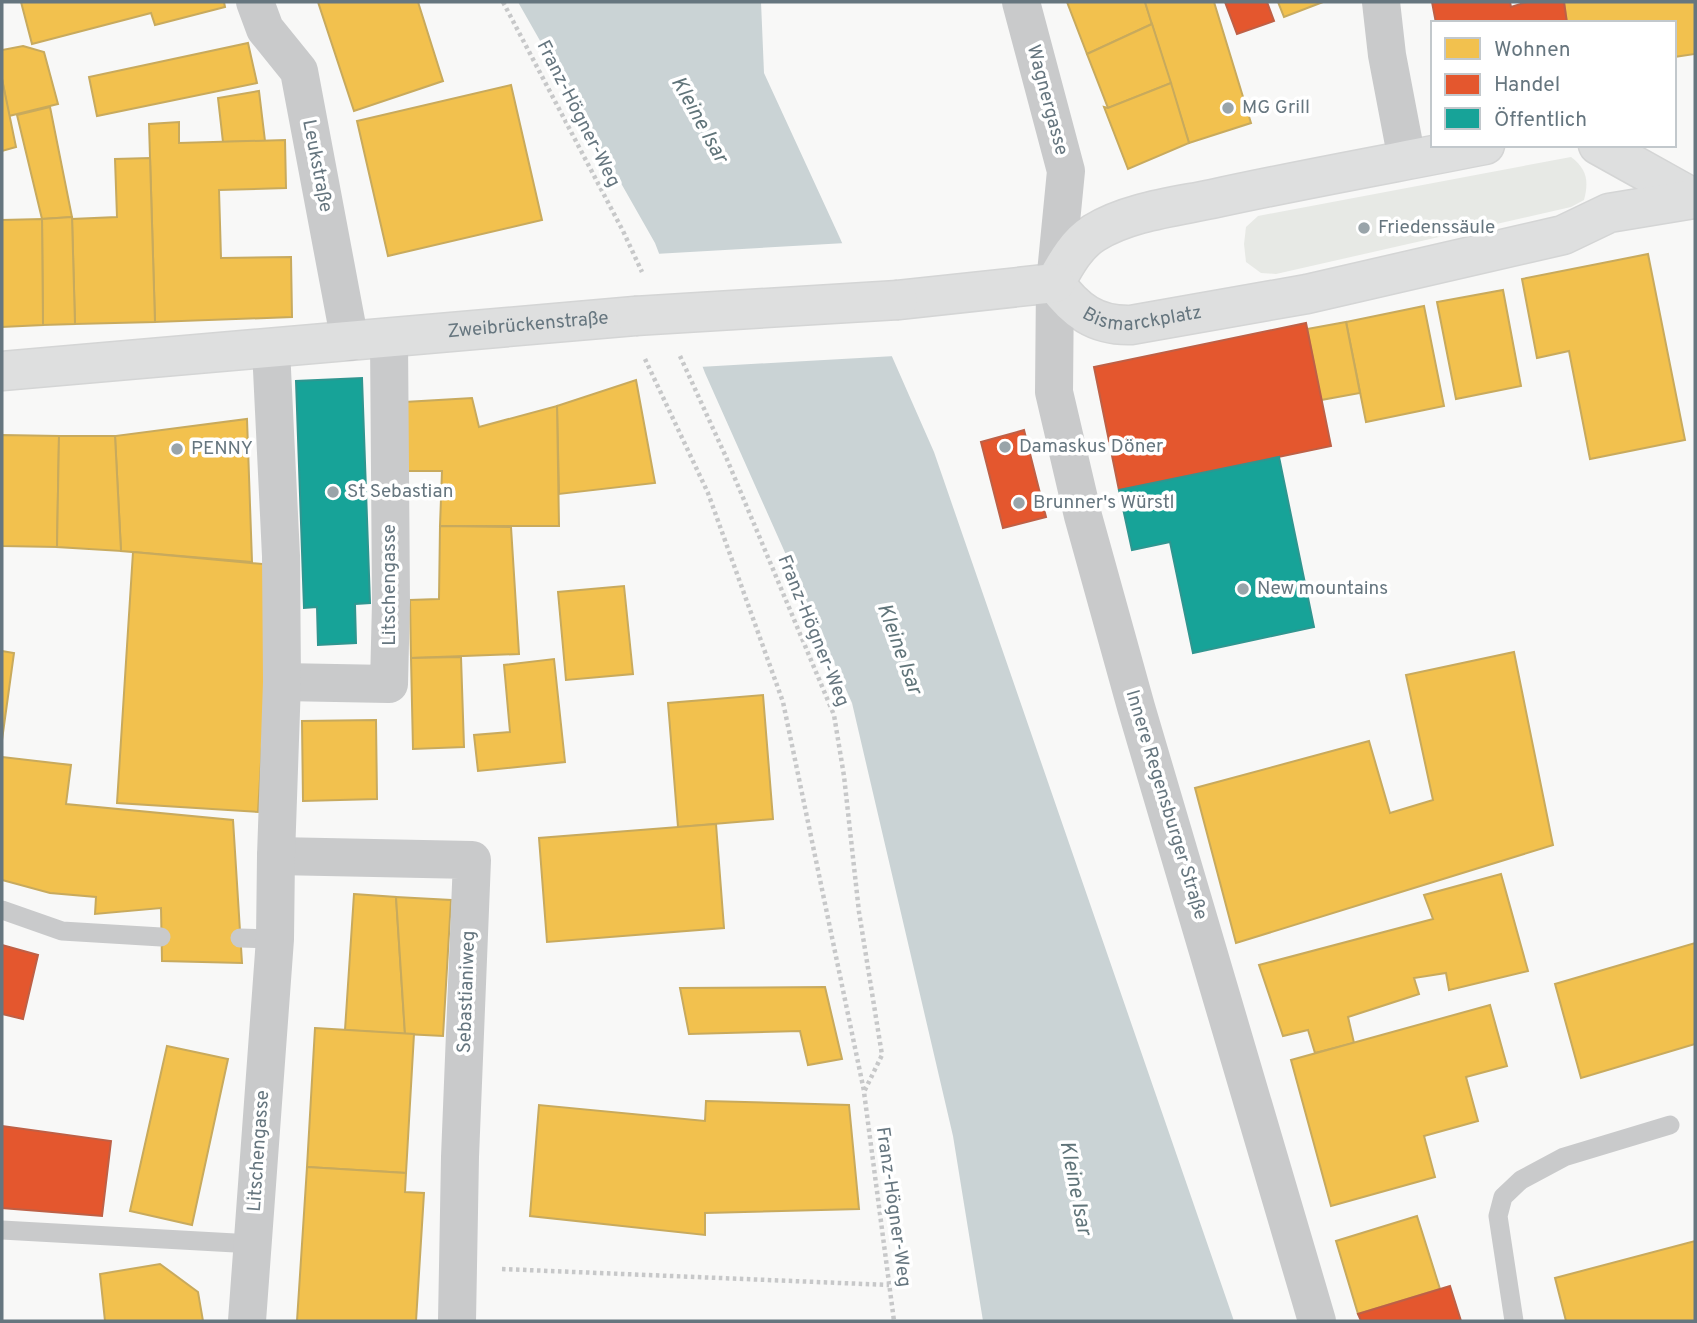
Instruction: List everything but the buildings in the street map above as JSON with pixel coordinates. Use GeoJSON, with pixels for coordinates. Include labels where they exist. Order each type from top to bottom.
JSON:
{"type":"FeatureCollection","features":[{"type":"Feature","properties":{"kind":"street","name":"Leukstraße"},"geometry":{"type":"LineString","coordinates":[[255,2],[265,29],[299,71],[350,342]]}},
{"type":"Feature","properties":{"kind":"street","name":"Wagnergasse"},"geometry":{"type":"LineString","coordinates":[[1021,2],[1066,171],[1055,283]]}},
{"type":"Feature","properties":{"kind":"street"},"geometry":{"type":"LineString","coordinates":[[1381,2],[1387,55],[1407,160]]}},
{"type":"Feature","properties":{"kind":"street"},"geometry":{"type":"LineString","coordinates":[[1055,283],[1076,249],[1091,234],[1108,225],[1151,212],[1274,185],[1475,147]]}},
{"type":"Feature","properties":{"kind":"street"},"geometry":{"type":"LineString","coordinates":[[1597,147],[1608,178],[1607,201],[1602,217]]}},
{"type":"Feature","properties":{"kind":"street","name":"Bismarckplatz"},"geometry":{"type":"LineString","coordinates":[[1600,147],[1695,198]]}},
{"type":"Feature","properties":{"kind":"street","name":"Bismarckplatz"},"geometry":{"type":"LineString","coordinates":[[1055,283],[1069,302],[1098,321],[1131,325],[1307,293],[1563,235],[1609,214],[1695,198]]}},
{"type":"Feature","properties":{"kind":"street","name":"Zweibrückenstraße"},"geometry":{"type":"LineString","coordinates":[[2,371],[389,339],[635,305],[898,300],[1055,283]]}},
{"type":"Feature","properties":{"kind":"street","name":"Innere Regensburger Straße"},"geometry":{"type":"LineString","coordinates":[[1055,283],[1054,392],[1083,516],[1136,707],[1317,1321]]}},
{"type":"Feature","properties":{"kind":"street","name":"Litschengasse"},"geometry":{"type":"LineString","coordinates":[[282,682],[389,684],[389,339]]}},
{"type":"Feature","properties":{"kind":"street","name":"Litschengasse"},"geometry":{"type":"LineString","coordinates":[[247,1321],[253,1244],[258,938],[276,856],[282,682],[281,556],[271,349]]}},
{"type":"Feature","properties":{"kind":"street","name":"Sebastianiweg"},"geometry":{"type":"LineString","coordinates":[[276,856],[472,860],[460,1157],[457,1321]]}},
{"type":"Feature","properties":{"kind":"lane"},"geometry":{"type":"LineString","coordinates":[[3,911],[62,931],[162,937]]}},
{"type":"Feature","properties":{"kind":"lane"},"geometry":{"type":"LineString","coordinates":[[1514,1321],[1497,1216],[1503,1197],[1521,1180],[1564,1157],[1670,1125]]}},
{"type":"Feature","properties":{"kind":"lane"},"geometry":{"type":"LineString","coordinates":[[2,1230],[253,1244]]}},
{"type":"Feature","properties":{"kind":"path","name":"Franz-Högner-Weg"},"geometry":{"type":"LineString","coordinates":[[503,2],[623,231],[635,305],[708,493],[783,702],[864,1093],[894,1321]]}},
{"type":"Feature","properties":{"kind":"path","name":"Franz-Högner-Weg"},"geometry":{"type":"LineString","coordinates":[[674,344],[726,457],[834,715],[844,776],[859,912],[882,1055],[864,1093]]}},
{"type":"Feature","properties":{"kind":"path"},"geometry":{"type":"LineString","coordinates":[[458,1267],[889,1284]]}},
{"type":"Feature","properties":{"kind":"shaded area"},"geometry":{"type":"Polygon","coordinates":[[[1571,157],[1583,171],[1586,187],[1584,200],[1571,207],[1276,274],[1261,273],[1246,262],[1246,227],[1258,216],[1571,157]]]}},
{"type":"Feature","properties":{"kind":"water","name":"Kleine Isar"},"geometry":{"type":"Polygon","coordinates":[[[518,2],[761,2],[764,73],[934,452],[1234,1321],[983,1321],[953,1136],[852,703],[705,373],[655,243],[518,2]]]}},
{"type":"Feature","properties":{"kind":"pier"},"geometry":{"type":"Polygon","coordinates":[[[846,243],[895,356],[699,367],[655,254],[846,243]]]}},
{"type":"Feature","properties":{"kind":"place","name":"MG Grill"},"geometry":{"type":"Point","coordinates":[1228,108]}},
{"type":"Feature","properties":{"kind":"place","name":"Friedenssäule"},"geometry":{"type":"Point","coordinates":[1364,228]}},
{"type":"Feature","properties":{"kind":"place","name":"Damaskus Döner"},"geometry":{"type":"Point","coordinates":[1005,447]}},
{"type":"Feature","properties":{"kind":"place","name":"PENNY"},"geometry":{"type":"Point","coordinates":[177,449]}},
{"type":"Feature","properties":{"kind":"place","name":"St Sebastian"},"geometry":{"type":"Point","coordinates":[333,492]}},
{"type":"Feature","properties":{"kind":"place","name":"Brunner's Würstl"},"geometry":{"type":"Point","coordinates":[1019,503]}},
{"type":"Feature","properties":{"kind":"place","name":"New mountains"},"geometry":{"type":"Point","coordinates":[1243,589]}}]}
